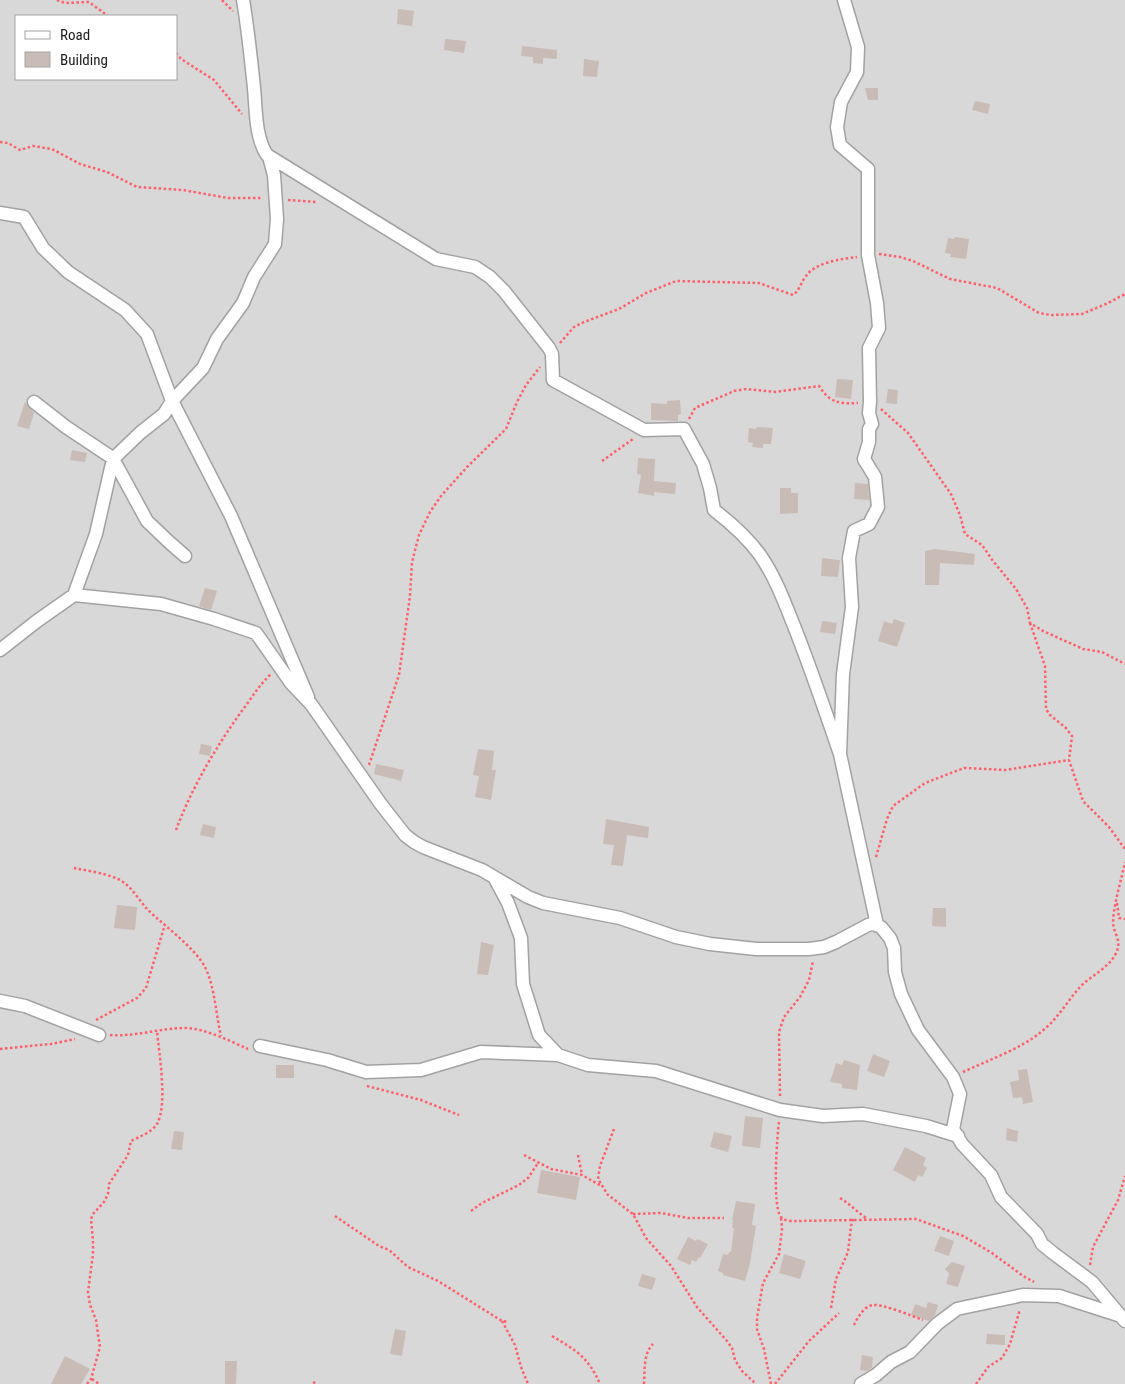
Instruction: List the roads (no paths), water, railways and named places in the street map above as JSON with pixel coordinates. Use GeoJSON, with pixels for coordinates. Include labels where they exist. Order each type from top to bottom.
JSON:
{"type":"FeatureCollection","features":[{"type":"Feature","properties":{"kind":"street"},"geometry":{"type":"LineString","coordinates":[[243,0],[258,126],[261,145],[265,153],[436,259],[475,267],[490,277],[504,291],[550,348],[553,380],[644,430],[684,430],[703,464],[714,510],[734,525],[770,570],[812,672],[840,754],[877,925]]}},
{"type":"Feature","properties":{"kind":"street"},"geometry":{"type":"LineString","coordinates":[[840,754],[843,674],[852,607],[849,558],[854,531],[869,524],[878,507],[875,477],[864,459],[869,442],[869,429],[872,424],[869,413],[870,348],[879,328],[877,303],[868,255],[868,169],[840,145],[837,127],[841,102],[856,72],[858,47],[844,0]]}},
{"type":"Feature","properties":{"kind":"street"},"geometry":{"type":"LineString","coordinates":[[0,650],[74,595],[96,534],[112,459],[164,414],[172,401],[203,368],[216,338],[244,303],[254,277],[275,244],[277,219],[274,175],[270,157]]}},
{"type":"Feature","properties":{"kind":"street"},"geometry":{"type":"LineString","coordinates":[[0,213],[24,217],[44,248],[68,272],[125,310],[147,334],[172,401],[231,516],[311,704]]}},
{"type":"Feature","properties":{"kind":"street"},"geometry":{"type":"LineString","coordinates":[[34,402],[66,427],[104,450],[112,459],[147,520],[185,556]]}},
{"type":"Feature","properties":{"kind":"street"},"geometry":{"type":"LineString","coordinates":[[74,595],[161,604],[256,633],[291,683],[311,704],[405,835],[414,842],[494,875],[528,898],[543,903],[620,918],[690,940],[756,949],[791,950],[817,948],[836,942],[868,925],[877,925],[887,932],[894,948],[895,972],[901,994],[918,1030],[953,1077],[960,1094],[953,1129],[962,1144],[991,1175],[1001,1197],[1037,1234],[1042,1244],[1092,1282],[1122,1318]]}},
{"type":"Feature","properties":{"kind":"street"},"geometry":{"type":"LineString","coordinates":[[494,875],[508,903],[521,938],[523,984],[538,1035],[558,1056]]}},
{"type":"Feature","properties":{"kind":"street"},"geometry":{"type":"LineString","coordinates":[[0,1002],[25,1006],[99,1035]]}},
{"type":"Feature","properties":{"kind":"street"},"geometry":{"type":"LineString","coordinates":[[260,1046],[327,1060],[366,1072],[421,1070],[481,1052],[558,1056],[588,1064],[656,1072],[780,1110],[823,1116],[863,1114],[926,1126],[958,1136]]}},
{"type":"Feature","properties":{"kind":"street"},"geometry":{"type":"LineString","coordinates":[[861,1384],[876,1375],[891,1362],[910,1352],[937,1324],[957,1309],[1023,1295],[1059,1296],[1122,1318]]}}]}
